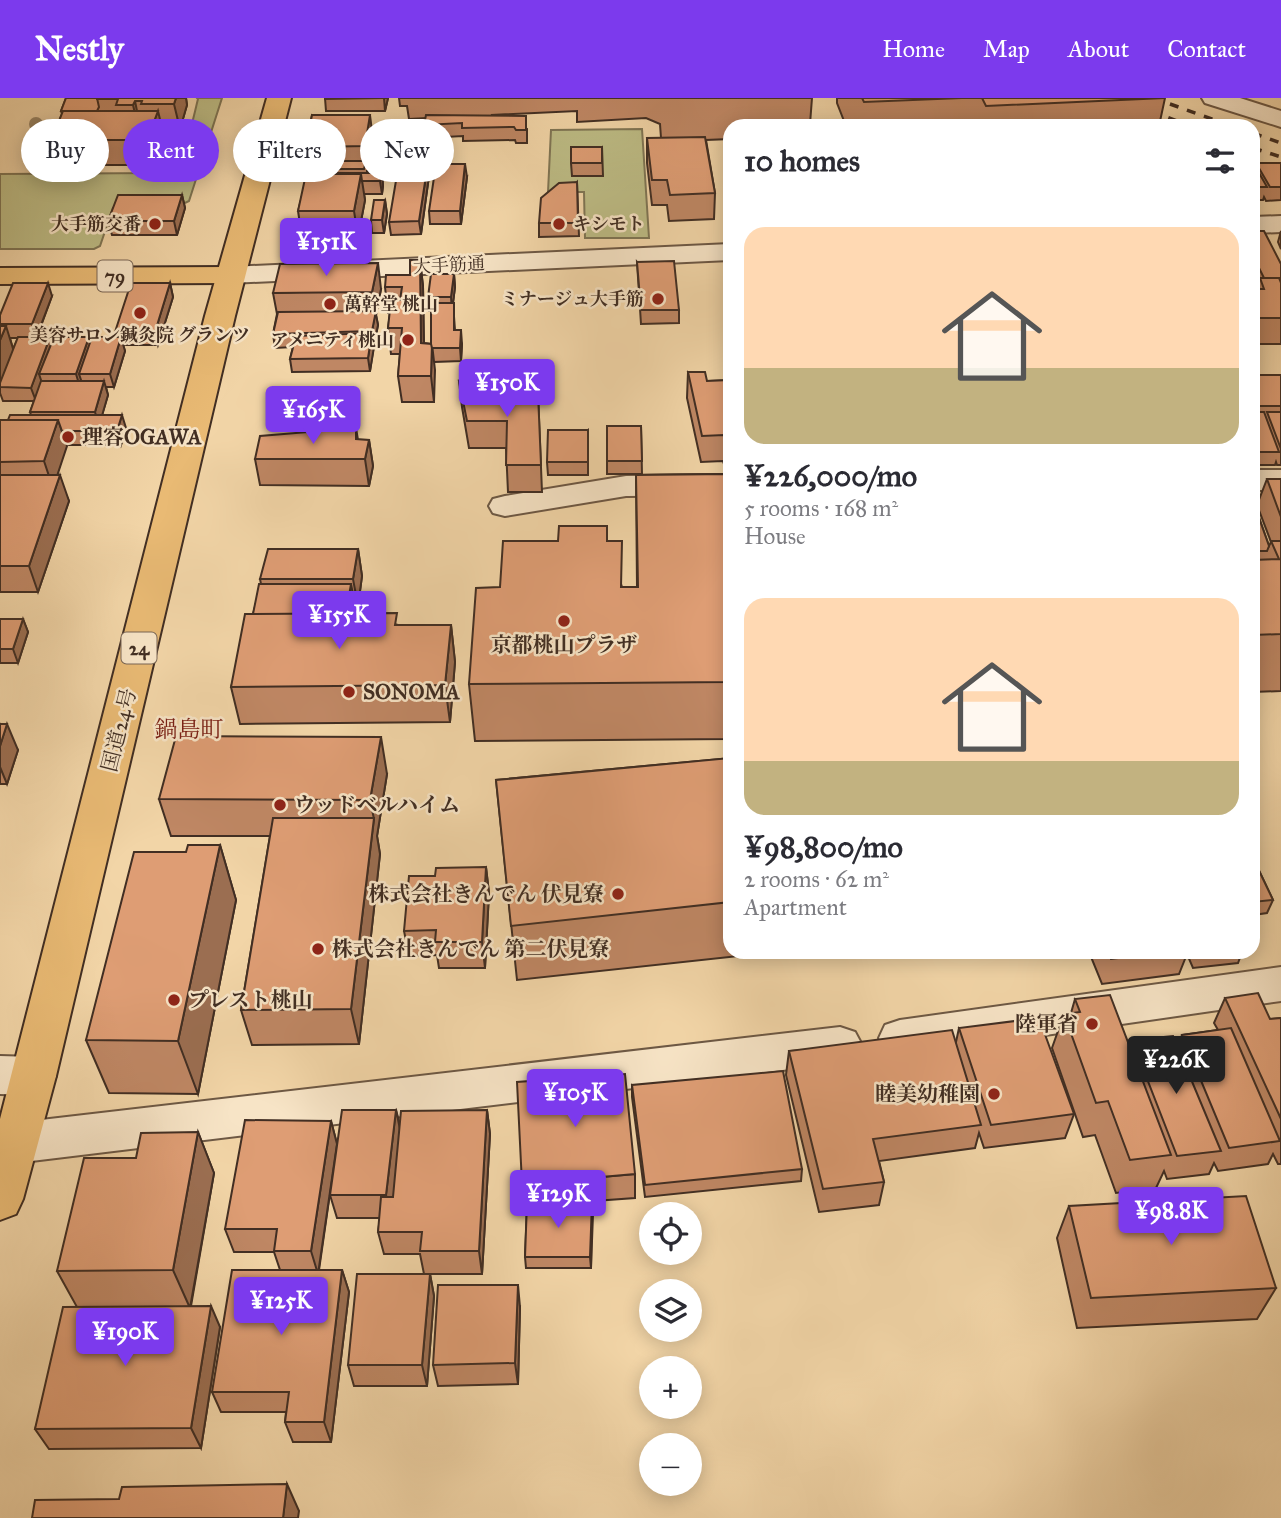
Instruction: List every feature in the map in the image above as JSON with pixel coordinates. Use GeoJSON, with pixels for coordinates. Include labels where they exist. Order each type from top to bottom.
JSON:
{"type":"FeatureCollection","features":[{"type":"Feature","properties":{"kind":"main road","name":"国道24号"},"geometry":{"type":"LineString","coordinates":[[0,1199],[15,1143],[17,1075],[279,98]]}},
{"type":"Feature","properties":{"kind":"main road","name":"大手筋通"},"geometry":{"type":"LineString","coordinates":[[0,276],[230,275]]}},
{"type":"Feature","properties":{"kind":"street"},"geometry":{"type":"LineString","coordinates":[[1213,98],[1281,119]]}},
{"type":"Feature","properties":{"kind":"street"},"geometry":{"type":"LineString","coordinates":[[1260,225],[1281,224]]}},
{"type":"Feature","properties":{"kind":"street","name":"大手筋通"},"geometry":{"type":"LineString","coordinates":[[230,275],[723,252]]}},
{"type":"Feature","properties":{"kind":"street"},"geometry":{"type":"LineString","coordinates":[[1260,480],[1281,480]]}},
{"type":"Feature","properties":{"kind":"street"},"geometry":{"type":"LineString","coordinates":[[505,506],[626,486],[723,485]]}},
{"type":"Feature","properties":{"kind":"street"},"geometry":{"type":"LineString","coordinates":[[15,1143],[917,1036],[1281,984]]}},
{"type":"Feature","properties":{"kind":"shaded area"},"geometry":{"type":"Polygon","coordinates":[[[222,98],[215,119],[193,119],[198,99],[222,98]]]}},
{"type":"Feature","properties":{"kind":"shaded area"},"geometry":{"type":"Polygon","coordinates":[[[642,129],[649,238],[585,238],[584,192],[548,192],[551,130],[642,129]]]}},
{"type":"Feature","properties":{"kind":"shaded area"},"geometry":{"type":"Polygon","coordinates":[[[109,173],[123,173],[123,182],[195,182],[189,201],[181,205],[113,208],[100,246],[94,249],[0,249],[0,174],[21,174],[21,182],[109,182],[109,173]]]}},
{"type":"Feature","properties":{"kind":"building"},"geometry":{"type":"Polygon","coordinates":[[[66,98],[97,98],[99,107],[97,111],[61,111],[66,98]]]}},
{"type":"Feature","properties":{"kind":"building"},"geometry":{"type":"Polygon","coordinates":[[[97,98],[176,98],[174,104],[141,104],[142,101],[135,101],[133,105],[116,105],[118,99],[97,98]]]}},
{"type":"Feature","properties":{"kind":"building"},"geometry":{"type":"Polygon","coordinates":[[[862,98],[962,98],[864,102],[862,98]]]}},
{"type":"Feature","properties":{"kind":"building"},"geometry":{"type":"Polygon","coordinates":[[[982,98],[1165,98],[986,106],[982,98]]]}},
{"type":"Feature","properties":{"kind":"building"},"geometry":{"type":"Polygon","coordinates":[[[63,111],[158,111],[155,119],[123,119],[123,140],[109,140],[109,119],[60,119],[63,111]]]}},
{"type":"Feature","properties":{"kind":"building"},"geometry":{"type":"Polygon","coordinates":[[[312,115],[370,115],[369,119],[360,119],[360,146],[346,146],[346,119],[311,119],[312,115]]]}},
{"type":"Feature","properties":{"kind":"building"},"geometry":{"type":"Polygon","coordinates":[[[426,115],[526,116],[526,130],[516,130],[514,127],[462,128],[462,123],[454,123],[454,119],[425,119],[426,115]]]}},
{"type":"Feature","properties":{"kind":"building"},"geometry":{"type":"Polygon","coordinates":[[[705,137],[715,193],[670,195],[667,180],[652,180],[647,138],[705,137]]]}},
{"type":"Feature","properties":{"kind":"building"},"geometry":{"type":"Polygon","coordinates":[[[571,147],[602,147],[602,163],[571,163],[571,147]]]}},
{"type":"Feature","properties":{"kind":"building"},"geometry":{"type":"Polygon","coordinates":[[[346,161],[360,161],[360,169],[346,169],[346,161]]]}},
{"type":"Feature","properties":{"kind":"building"},"geometry":{"type":"Polygon","coordinates":[[[1260,163],[1281,163],[1281,187],[1270,187],[1260,170],[1260,163]]]}},
{"type":"Feature","properties":{"kind":"building"},"geometry":{"type":"Polygon","coordinates":[[[454,164],[465,164],[460,211],[429,211],[433,182],[454,182],[454,164]]]}},
{"type":"Feature","properties":{"kind":"building"},"geometry":{"type":"Polygon","coordinates":[[[346,174],[360,174],[354,211],[298,211],[304,182],[346,182],[346,174]]]}},
{"type":"Feature","properties":{"kind":"building"},"geometry":{"type":"Polygon","coordinates":[[[1260,175],[1267,187],[1260,187],[1260,175]]]}},
{"type":"Feature","properties":{"kind":"building"},"geometry":{"type":"Polygon","coordinates":[[[396,182],[425,182],[419,221],[389,222],[396,182]]]}},
{"type":"Feature","properties":{"kind":"building","name":"キシモト"},"geometry":{"type":"Polygon","coordinates":[[[577,182],[578,223],[539,223],[541,198],[559,183],[577,182]]]}},
{"type":"Feature","properties":{"kind":"building"},"geometry":{"type":"Polygon","coordinates":[[[118,195],[182,195],[174,221],[108,221],[118,195]]]}},
{"type":"Feature","properties":{"kind":"building"},"geometry":{"type":"Polygon","coordinates":[[[374,200],[385,200],[382,220],[371,220],[374,200]]]}},
{"type":"Feature","properties":{"kind":"building"},"geometry":{"type":"Polygon","coordinates":[[[1260,231],[1264,231],[1281,264],[1281,278],[1264,278],[1260,270],[1260,231]]]}},
{"type":"Feature","properties":{"kind":"building"},"geometry":{"type":"Polygon","coordinates":[[[410,260],[420,260],[421,343],[432,344],[431,376],[398,376],[402,328],[388,328],[391,300],[400,300],[402,287],[385,287],[386,275],[410,275],[410,260]]]}},
{"type":"Feature","properties":{"kind":"building","name":"ミナージュ大手筋"},"geometry":{"type":"Polygon","coordinates":[[[674,261],[679,310],[641,310],[637,262],[674,261]]]}},
{"type":"Feature","properties":{"kind":"building"},"geometry":{"type":"Polygon","coordinates":[[[378,263],[372,292],[273,293],[280,264],[378,263]]]}},
{"type":"Feature","properties":{"kind":"building"},"geometry":{"type":"Polygon","coordinates":[[[431,274],[454,274],[451,297],[428,297],[431,274]]]}},
{"type":"Feature","properties":{"kind":"building"},"geometry":{"type":"Polygon","coordinates":[[[1260,278],[1279,278],[1281,318],[1260,318],[1260,289],[1264,289],[1260,278]]]}},
{"type":"Feature","properties":{"kind":"building"},"geometry":{"type":"Polygon","coordinates":[[[13,283],[48,283],[32,324],[0,324],[0,315],[13,283]]]}},
{"type":"Feature","properties":{"kind":"building"},"geometry":{"type":"Polygon","coordinates":[[[131,283],[170,283],[155,332],[115,332],[131,283]]]}},
{"type":"Feature","properties":{"kind":"building"},"geometry":{"type":"Polygon","coordinates":[[[431,303],[454,303],[454,330],[461,330],[460,348],[432,348],[431,303]]]}},
{"type":"Feature","properties":{"kind":"building"},"geometry":{"type":"Polygon","coordinates":[[[376,311],[372,331],[273,334],[278,312],[376,311]]]}},
{"type":"Feature","properties":{"kind":"building"},"geometry":{"type":"Polygon","coordinates":[[[0,326],[6,326],[0,340],[0,326]]]}},
{"type":"Feature","properties":{"kind":"building"},"geometry":{"type":"Polygon","coordinates":[[[372,333],[368,358],[290,359],[296,336],[372,333]]]}},
{"type":"Feature","properties":{"kind":"building"},"geometry":{"type":"Polygon","coordinates":[[[18,337],[50,337],[31,388],[0,387],[0,383],[18,337]]]}},
{"type":"Feature","properties":{"kind":"building"},"geometry":{"type":"Polygon","coordinates":[[[54,337],[89,337],[76,374],[39,374],[54,337]]]}},
{"type":"Feature","properties":{"kind":"building"},"geometry":{"type":"Polygon","coordinates":[[[92,337],[121,337],[110,374],[79,374],[92,337]]]}},
{"type":"Feature","properties":{"kind":"building"},"geometry":{"type":"Polygon","coordinates":[[[688,372],[705,372],[707,381],[723,380],[723,435],[702,436],[688,372]]]}},
{"type":"Feature","properties":{"kind":"building"},"geometry":{"type":"Polygon","coordinates":[[[1260,375],[1281,375],[1281,406],[1260,406],[1260,375]]]}},
{"type":"Feature","properties":{"kind":"building"},"geometry":{"type":"Polygon","coordinates":[[[487,379],[486,394],[538,393],[541,465],[506,465],[507,421],[467,421],[459,381],[487,379]]]}},
{"type":"Feature","properties":{"kind":"building"},"geometry":{"type":"Polygon","coordinates":[[[41,381],[104,381],[95,412],[30,412],[41,381]]]}},
{"type":"Feature","properties":{"kind":"building"},"geometry":{"type":"Polygon","coordinates":[[[1260,412],[1264,412],[1279,452],[1260,452],[1260,412]]]}},
{"type":"Feature","properties":{"kind":"building"},"geometry":{"type":"Polygon","coordinates":[[[1267,412],[1281,412],[1281,449],[1267,412]]]}},
{"type":"Feature","properties":{"kind":"building"},"geometry":{"type":"Polygon","coordinates":[[[10,415],[122,415],[117,431],[62,431],[58,420],[8,420],[10,415]]]}},
{"type":"Feature","properties":{"kind":"building"},"geometry":{"type":"Polygon","coordinates":[[[0,420],[58,420],[44,461],[0,462],[0,420]]]}},
{"type":"Feature","properties":{"kind":"building"},"geometry":{"type":"Polygon","coordinates":[[[607,426],[641,426],[642,461],[607,461],[607,426]]]}},
{"type":"Feature","properties":{"kind":"building"},"geometry":{"type":"Polygon","coordinates":[[[356,428],[356,439],[369,440],[365,459],[255,459],[260,436],[356,428]]]}},
{"type":"Feature","properties":{"kind":"building"},"geometry":{"type":"Polygon","coordinates":[[[548,430],[588,430],[588,462],[547,462],[548,430]]]}},
{"type":"Feature","properties":{"kind":"building","name":"京都桃山プラザ"},"geometry":{"type":"Polygon","coordinates":[[[723,474],[723,682],[469,684],[476,588],[500,587],[503,541],[558,541],[559,526],[607,526],[607,541],[622,541],[621,587],[638,587],[636,475],[723,474]]]}},
{"type":"Feature","properties":{"kind":"building"},"geometry":{"type":"Polygon","coordinates":[[[0,475],[60,475],[29,566],[0,566],[0,475]]]}},
{"type":"Feature","properties":{"kind":"building"},"geometry":{"type":"Polygon","coordinates":[[[1267,479],[1281,479],[1281,517],[1267,479]]]}},
{"type":"Feature","properties":{"kind":"building"},"geometry":{"type":"Polygon","coordinates":[[[1260,521],[1269,546],[1267,551],[1260,551],[1260,521]]]}},
{"type":"Feature","properties":{"kind":"building"},"geometry":{"type":"Polygon","coordinates":[[[1271,541],[1281,541],[1281,634],[1260,635],[1260,560],[1279,559],[1271,541]]]}},
{"type":"Feature","properties":{"kind":"building"},"geometry":{"type":"Polygon","coordinates":[[[268,549],[358,549],[353,579],[260,579],[268,549]]]}},
{"type":"Feature","properties":{"kind":"building"},"geometry":{"type":"Polygon","coordinates":[[[259,584],[351,584],[346,614],[253,614],[259,584]]]}},
{"type":"Feature","properties":{"kind":"building"},"geometry":{"type":"Polygon","coordinates":[[[397,613],[395,625],[451,625],[445,685],[231,687],[245,614],[397,613]]]}},
{"type":"Feature","properties":{"kind":"building"},"geometry":{"type":"Polygon","coordinates":[[[0,619],[23,619],[13,649],[0,649],[0,619]]]}},
{"type":"Feature","properties":{"kind":"building"},"geometry":{"type":"Polygon","coordinates":[[[0,724],[7,724],[0,746],[0,724]]]}},
{"type":"Feature","properties":{"kind":"building"},"geometry":{"type":"Polygon","coordinates":[[[176,736],[381,737],[370,800],[159,799],[176,736]]]}},
{"type":"Feature","properties":{"kind":"building","name":"株式会社きんでん 伏見寮"},"geometry":{"type":"Polygon","coordinates":[[[723,759],[723,903],[511,926],[496,780],[723,759]]]}},
{"type":"Feature","properties":{"kind":"building","name":"株式会社きんでん 第二伏見寮"},"geometry":{"type":"Polygon","coordinates":[[[273,818],[374,818],[351,1009],[241,1010],[273,818]]]}},
{"type":"Feature","properties":{"kind":"building"},"geometry":{"type":"Polygon","coordinates":[[[188,845],[220,845],[178,1041],[86,1040],[134,852],[186,852],[188,845]]]}},
{"type":"Feature","properties":{"kind":"building"},"geometry":{"type":"Polygon","coordinates":[[[486,867],[482,942],[435,942],[436,930],[404,931],[409,876],[435,876],[436,868],[486,867]]]}},
{"type":"Feature","properties":{"kind":"building"},"geometry":{"type":"Polygon","coordinates":[[[1260,873],[1273,900],[1260,901],[1260,873]]]}},
{"type":"Feature","properties":{"kind":"building"},"geometry":{"type":"Polygon","coordinates":[[[1258,993],[1270,1019],[1281,1018],[1281,1119],[1225,998],[1258,993]]]}},
{"type":"Feature","properties":{"kind":"building"},"geometry":{"type":"Polygon","coordinates":[[[1110,995],[1171,1155],[1130,1160],[1108,1101],[1096,1103],[1064,1014],[1080,1012],[1075,999],[1110,995]]]}},
{"type":"Feature","properties":{"kind":"building"},"geometry":{"type":"Polygon","coordinates":[[[1039,1018],[1074,1114],[991,1125],[959,1028],[1039,1018]]]}},
{"type":"Feature","properties":{"kind":"building"},"geometry":{"type":"Polygon","coordinates":[[[1231,1028],[1280,1141],[1229,1148],[1182,1035],[1231,1028]]]}},
{"type":"Feature","properties":{"kind":"building"},"geometry":{"type":"Polygon","coordinates":[[[952,1030],[981,1125],[873,1139],[884,1182],[823,1189],[789,1051],[952,1030]]]}},
{"type":"Feature","properties":{"kind":"building"},"geometry":{"type":"Polygon","coordinates":[[[1173,1036],[1221,1151],[1177,1156],[1132,1040],[1173,1036]]]}},
{"type":"Feature","properties":{"kind":"building"},"geometry":{"type":"Polygon","coordinates":[[[783,1071],[802,1169],[645,1185],[632,1085],[783,1071]]]}},
{"type":"Feature","properties":{"kind":"building"},"geometry":{"type":"Polygon","coordinates":[[[625,1074],[635,1174],[522,1184],[517,1082],[625,1074]]]}},
{"type":"Feature","properties":{"kind":"building"},"geometry":{"type":"Polygon","coordinates":[[[342,1110],[396,1110],[386,1195],[330,1195],[342,1110]]]}},
{"type":"Feature","properties":{"kind":"building"},"geometry":{"type":"Polygon","coordinates":[[[487,1110],[479,1251],[420,1251],[422,1232],[378,1232],[381,1197],[393,1197],[401,1111],[487,1110]]]}},
{"type":"Feature","properties":{"kind":"building"},"geometry":{"type":"Polygon","coordinates":[[[245,1120],[331,1121],[311,1251],[274,1251],[277,1229],[225,1229],[245,1120]]]}},
{"type":"Feature","properties":{"kind":"building"},"geometry":{"type":"Polygon","coordinates":[[[198,1132],[173,1270],[57,1271],[84,1158],[136,1158],[141,1133],[198,1132]]]}},
{"type":"Feature","properties":{"kind":"building"},"geometry":{"type":"Polygon","coordinates":[[[1246,1196],[1276,1288],[1091,1298],[1069,1206],[1246,1196]]]}},
{"type":"Feature","properties":{"kind":"building"},"geometry":{"type":"Polygon","coordinates":[[[527,1202],[592,1202],[590,1257],[525,1257],[527,1202]]]}},
{"type":"Feature","properties":{"kind":"building"},"geometry":{"type":"Polygon","coordinates":[[[232,1270],[342,1270],[324,1422],[285,1422],[289,1392],[212,1392],[232,1270]]]}},
{"type":"Feature","properties":{"kind":"building"},"geometry":{"type":"Polygon","coordinates":[[[357,1274],[430,1274],[422,1365],[348,1365],[357,1274]]]}},
{"type":"Feature","properties":{"kind":"building"},"geometry":{"type":"Polygon","coordinates":[[[438,1285],[518,1285],[515,1363],[433,1365],[438,1285]]]}},
{"type":"Feature","properties":{"kind":"building"},"geometry":{"type":"Polygon","coordinates":[[[211,1306],[191,1428],[35,1429],[63,1307],[211,1306]]]}},
{"type":"Feature","properties":{"kind":"building"},"geometry":{"type":"Polygon","coordinates":[[[287,1484],[283,1518],[32,1518],[35,1500],[119,1499],[122,1487],[287,1484]]]}},
{"type":"Feature","properties":{"kind":"railway"},"geometry":{"type":"LineString","coordinates":[[1118,98],[1172,119]]}},
{"type":"Feature","properties":{"kind":"railway"},"geometry":{"type":"LineString","coordinates":[[1153,98],[1212,119]]}},
{"type":"Feature","properties":{"kind":"railway"},"geometry":{"type":"LineString","coordinates":[[1260,136],[1281,143]]}},
{"type":"Feature","properties":{"kind":"railway"},"geometry":{"type":"LineString","coordinates":[[1260,150],[1281,157]]}},
{"type":"Feature","properties":{"kind":"place","name":"大手筋交番"},"geometry":{"type":"Point","coordinates":[155,224]}},
{"type":"Feature","properties":{"kind":"place","name":"キシモト"},"geometry":{"type":"Point","coordinates":[559,224]}},
{"type":"Feature","properties":{"kind":"place","name":"ミナージュ大手筋"},"geometry":{"type":"Point","coordinates":[658,299]}},
{"type":"Feature","properties":{"kind":"place","name":"萬幹堂 桃山"},"geometry":{"type":"Point","coordinates":[330,304]}},
{"type":"Feature","properties":{"kind":"place","name":"美容サロン鍼灸院 グランツ"},"geometry":{"type":"Point","coordinates":[140,313]}},
{"type":"Feature","properties":{"kind":"place","name":"アメニティ桃山"},"geometry":{"type":"Point","coordinates":[408,340]}},
{"type":"Feature","properties":{"kind":"place","name":"理容OGAWA"},"geometry":{"type":"Point","coordinates":[68,437]}},
{"type":"Feature","properties":{"kind":"place","name":"京都桃山プラザ"},"geometry":{"type":"Point","coordinates":[564,621]}},
{"type":"Feature","properties":{"kind":"place","name":"SONOMA"},"geometry":{"type":"Point","coordinates":[349,692]}},
{"type":"Feature","properties":{"kind":"place","name":"ウッドベルハイム"},"geometry":{"type":"Point","coordinates":[280,805]}},
{"type":"Feature","properties":{"kind":"place","name":"株式会社きんでん 伏見寮"},"geometry":{"type":"Point","coordinates":[618,894]}},
{"type":"Feature","properties":{"kind":"place","name":"株式会社きんでん 第二伏見寮"},"geometry":{"type":"Point","coordinates":[318,949]}},
{"type":"Feature","properties":{"kind":"place","name":"プレスト桃山"},"geometry":{"type":"Point","coordinates":[174,1000]}},
{"type":"Feature","properties":{"kind":"place","name":"陸軍省"},"geometry":{"type":"Point","coordinates":[1092,1024]}},
{"type":"Feature","properties":{"kind":"place","name":"睦美幼稚園"},"geometry":{"type":"Point","coordinates":[994,1094]}},
{"type":"Feature","properties":{"kind":"district","name":"鍋島町"},"geometry":{"type":"Point","coordinates":[189,729]}}]}
